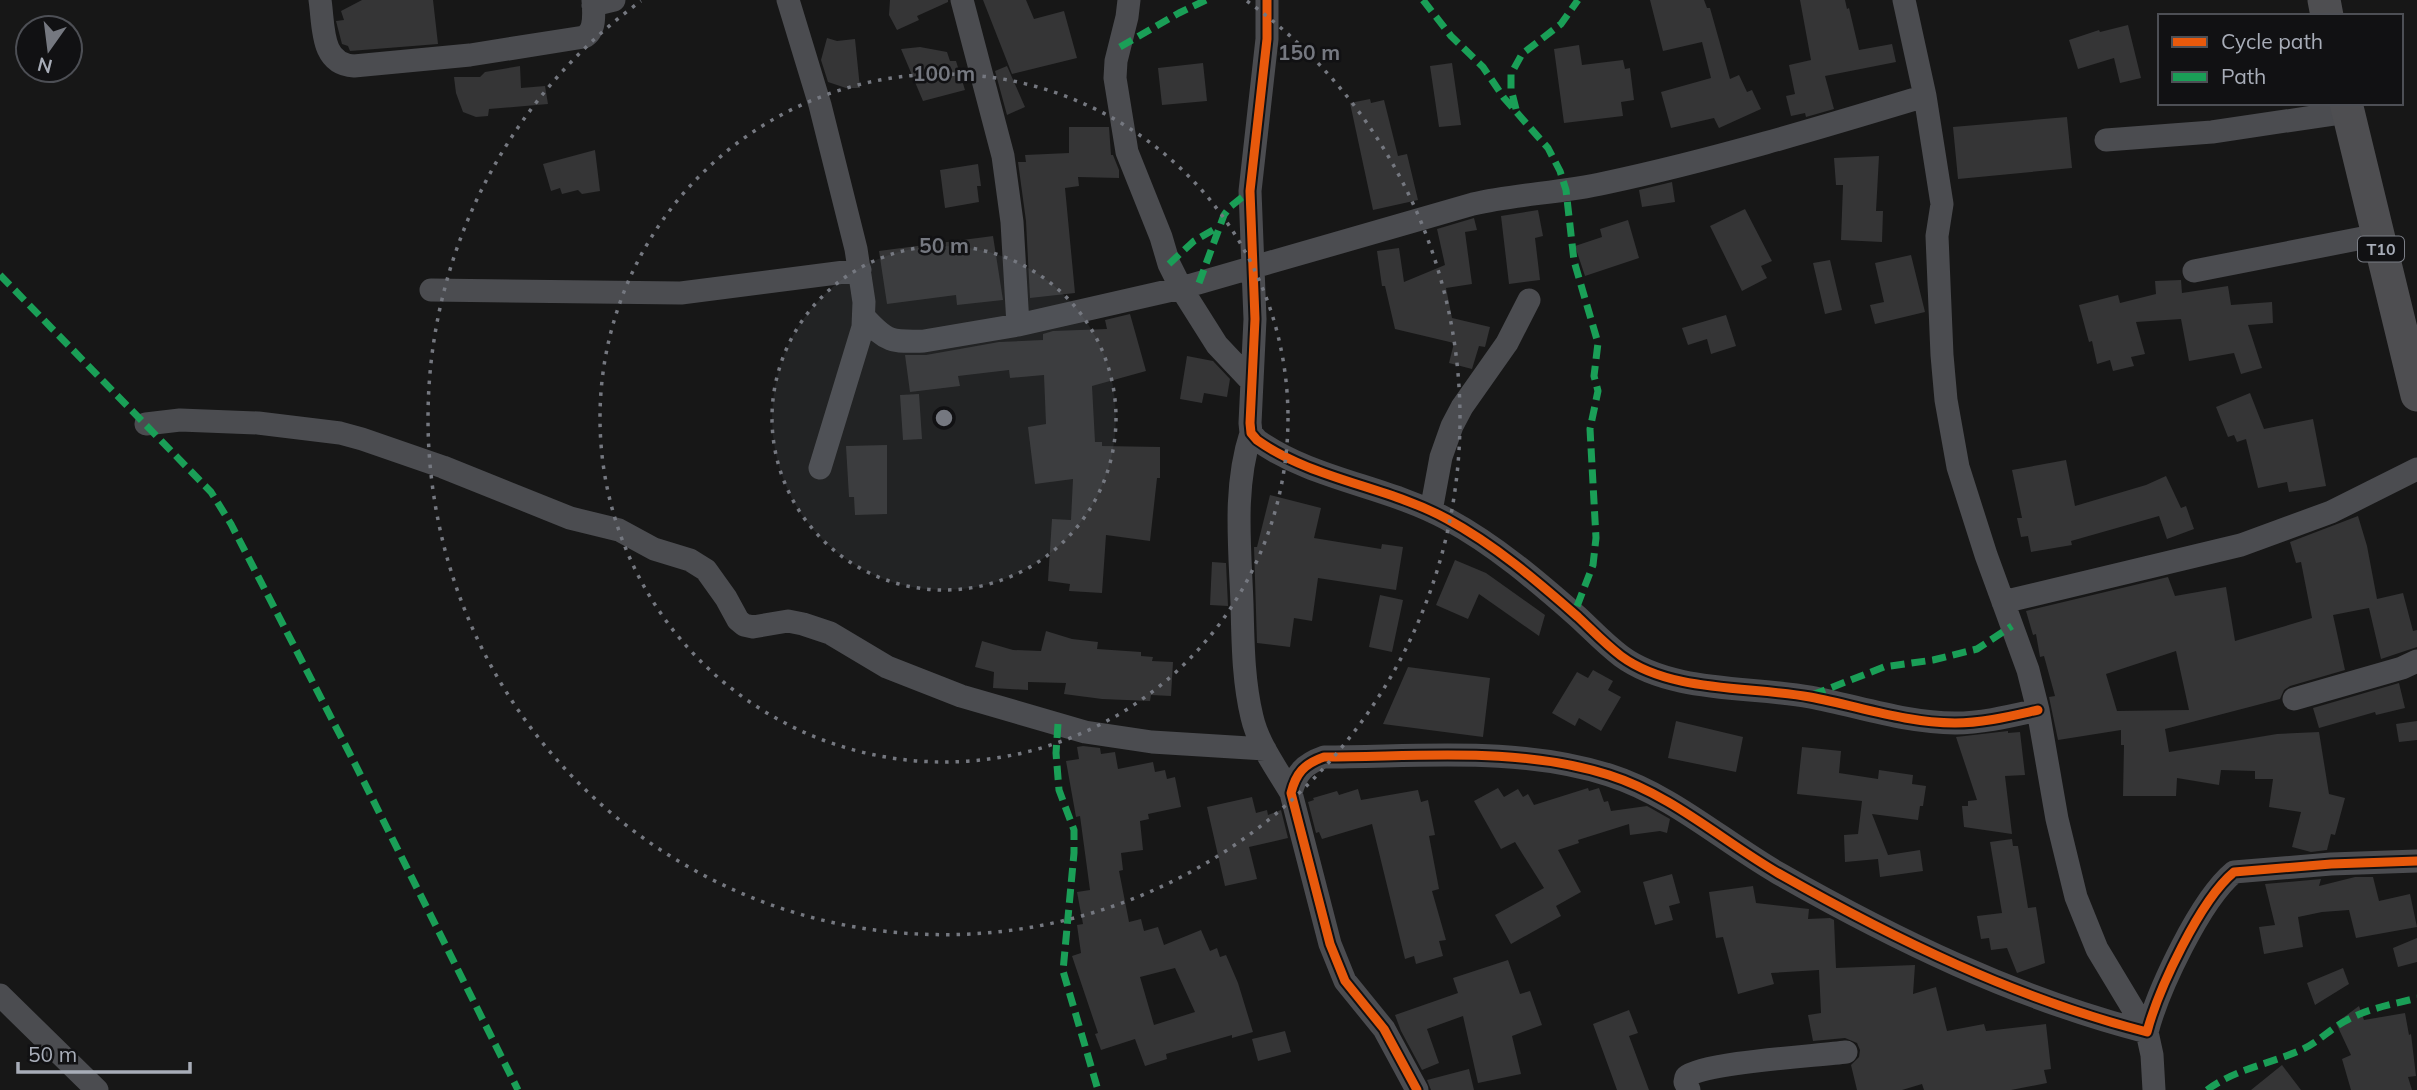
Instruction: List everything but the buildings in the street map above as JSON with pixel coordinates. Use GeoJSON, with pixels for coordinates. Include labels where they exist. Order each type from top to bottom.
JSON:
{"type":"FeatureCollection","features":[{"type":"Feature","properties":{"kind":"highway","name":"T10"},"geometry":{"type":"LineString","coordinates":[[2347,107],[2378,235],[2409,333],[2417,394]]}},
{"type":"Feature","properties":{"kind":"street"},"geometry":{"type":"LineString","coordinates":[[320,0],[330,56],[338,63],[354,66],[470,55],[584,37],[591,32],[600,2]]}},
{"type":"Feature","properties":{"kind":"street"},"geometry":{"type":"LineString","coordinates":[[788,0],[820,105],[860,270],[865,318],[820,468]]}},
{"type":"Feature","properties":{"kind":"street"},"geometry":{"type":"LineString","coordinates":[[962,0],[1003,156],[1012,222],[1018,325]]}},
{"type":"Feature","properties":{"kind":"street"},"geometry":{"type":"LineString","coordinates":[[1129,0],[1115,78],[1123,132],[1134,173],[1181,288],[1217,345],[1251,381]]}},
{"type":"Feature","properties":{"kind":"street"},"geometry":{"type":"LineString","coordinates":[[1267,0],[1268,39],[1250,191],[1255,331],[1251,433],[1244,453],[1239,506],[1243,648],[1252,718],[1265,750],[1291,793],[1331,944],[1342,973],[1357,997],[1384,1029],[1417,1090]]}},
{"type":"Feature","properties":{"kind":"street"},"geometry":{"type":"LineString","coordinates":[[1904,0],[1925,96],[1942,204],[1937,236],[1942,355],[1950,431],[1965,491],[2028,670],[2038,710],[2057,819],[2079,908],[2096,949],[2147,1032],[2152,1055],[2154,1090]]}},
{"type":"Feature","properties":{"kind":"street"},"geometry":{"type":"LineString","coordinates":[[865,318],[883,338],[903,342],[1018,325],[1181,288],[1496,198],[1566,190],[1648,173],[1925,96]]}},
{"type":"Feature","properties":{"kind":"street"},"geometry":{"type":"LineString","coordinates":[[2106,140],[2212,132],[2347,107]]}},
{"type":"Feature","properties":{"kind":"street"},"geometry":{"type":"LineString","coordinates":[[2194,271],[2378,235]]}},
{"type":"Feature","properties":{"kind":"street"},"geometry":{"type":"LineString","coordinates":[[431,290],[681,293],[860,270]]}},
{"type":"Feature","properties":{"kind":"street"},"geometry":{"type":"LineString","coordinates":[[1431,511],[1441,457],[1452,426],[1462,407],[1501,353],[1529,300]]}},
{"type":"Feature","properties":{"kind":"street"},"geometry":{"type":"LineString","coordinates":[[146,425],[180,420],[258,423],[340,433],[362,439],[443,467],[570,519],[619,530],[654,549],[690,561],[706,570],[744,625],[753,627],[788,621],[803,624],[830,633],[887,667],[950,692],[1085,732],[1152,742],[1265,750]]}},
{"type":"Feature","properties":{"kind":"street"},"geometry":{"type":"LineString","coordinates":[[1251,433],[1266,446],[1310,467],[1431,511],[1476,536],[1505,555],[1621,656],[1658,675],[1715,686],[1807,697],[1903,718],[1954,723],[1984,721],[2038,710]]}},
{"type":"Feature","properties":{"kind":"street"},"geometry":{"type":"LineString","coordinates":[[2003,602],[2241,545],[2331,512],[2417,469]]}},
{"type":"Feature","properties":{"kind":"street"},"geometry":{"type":"LineString","coordinates":[[2294,699],[2402,668],[2417,661]]}},
{"type":"Feature","properties":{"kind":"street"},"geometry":{"type":"LineString","coordinates":[[1291,793],[1294,778],[1300,770],[1310,762],[1324,757],[1455,755],[1510,758],[1581,767],[1610,775],[1644,788],[1674,804],[1774,870],[1918,946],[2059,1006],[2147,1032]]}},
{"type":"Feature","properties":{"kind":"street"},"geometry":{"type":"LineString","coordinates":[[2147,1032],[2158,997],[2193,926],[2234,872],[2331,864],[2417,861]]}},
{"type":"Feature","properties":{"kind":"street"},"geometry":{"type":"LineString","coordinates":[[0,995],[97,1090]]}},
{"type":"Feature","properties":{"kind":"street"},"geometry":{"type":"LineString","coordinates":[[1689,1090],[1686,1077],[1699,1070],[1846,1052]]}},
{"type":"Feature","properties":{"kind":"marked path"},"geometry":{"type":"LineString","coordinates":[[1120,47],[1206,0]]}},
{"type":"Feature","properties":{"kind":"marked path"},"geometry":{"type":"LineString","coordinates":[[1423,0],[1451,36],[1483,67],[1504,98],[1548,148],[1566,190],[1574,261],[1598,343],[1594,376],[1598,391],[1590,429],[1596,538],[1593,565],[1574,614]]}},
{"type":"Feature","properties":{"kind":"marked path"},"geometry":{"type":"LineString","coordinates":[[1516,109],[1511,89],[1511,74],[1522,54],[1561,24],[1578,0]]}},
{"type":"Feature","properties":{"kind":"marked path"},"geometry":{"type":"LineString","coordinates":[[1199,283],[1224,215],[1250,191]]}},
{"type":"Feature","properties":{"kind":"marked path"},"geometry":{"type":"LineString","coordinates":[[1169,264],[1194,241],[1218,227]]}},
{"type":"Feature","properties":{"kind":"marked path"},"geometry":{"type":"LineString","coordinates":[[0,275],[211,492],[231,524],[353,760],[518,1090]]}},
{"type":"Feature","properties":{"kind":"marked path"},"geometry":{"type":"LineString","coordinates":[[1812,695],[1884,667],[1933,660],[1977,649],[2012,626]]}},
{"type":"Feature","properties":{"kind":"marked path"},"geometry":{"type":"LineString","coordinates":[[1058,724],[1056,753],[1059,790],[1074,830],[1063,971],[1098,1090]]}},
{"type":"Feature","properties":{"kind":"marked path"},"geometry":{"type":"LineString","coordinates":[[2207,1090],[2230,1076],[2303,1049],[2357,1015],[2417,998]]}},
{"type":"Feature","properties":{"kind":"cycle path"},"geometry":{"type":"LineString","coordinates":[[1267,0],[1267,39],[1250,191],[1255,319],[1250,423],[1251,433],[1257,440],[1302,465],[1400,498],[1465,529],[1531,577],[1621,656],[1641,668],[1663,676],[1712,686],[1810,697],[1900,717],[1937,722],[1976,722],[2038,710]]}},
{"type":"Feature","properties":{"kind":"cycle path"},"geometry":{"type":"LineString","coordinates":[[1417,1090],[1384,1029],[1345,981],[1330,944],[1291,793],[1302,770],[1324,757],[1504,757],[1539,760],[1609,775],[1654,794],[1778,873],[1911,944],[2051,1003],[2147,1032],[2170,970],[2194,924],[2221,885],[2234,872],[2331,864],[2417,861]]}}]}
